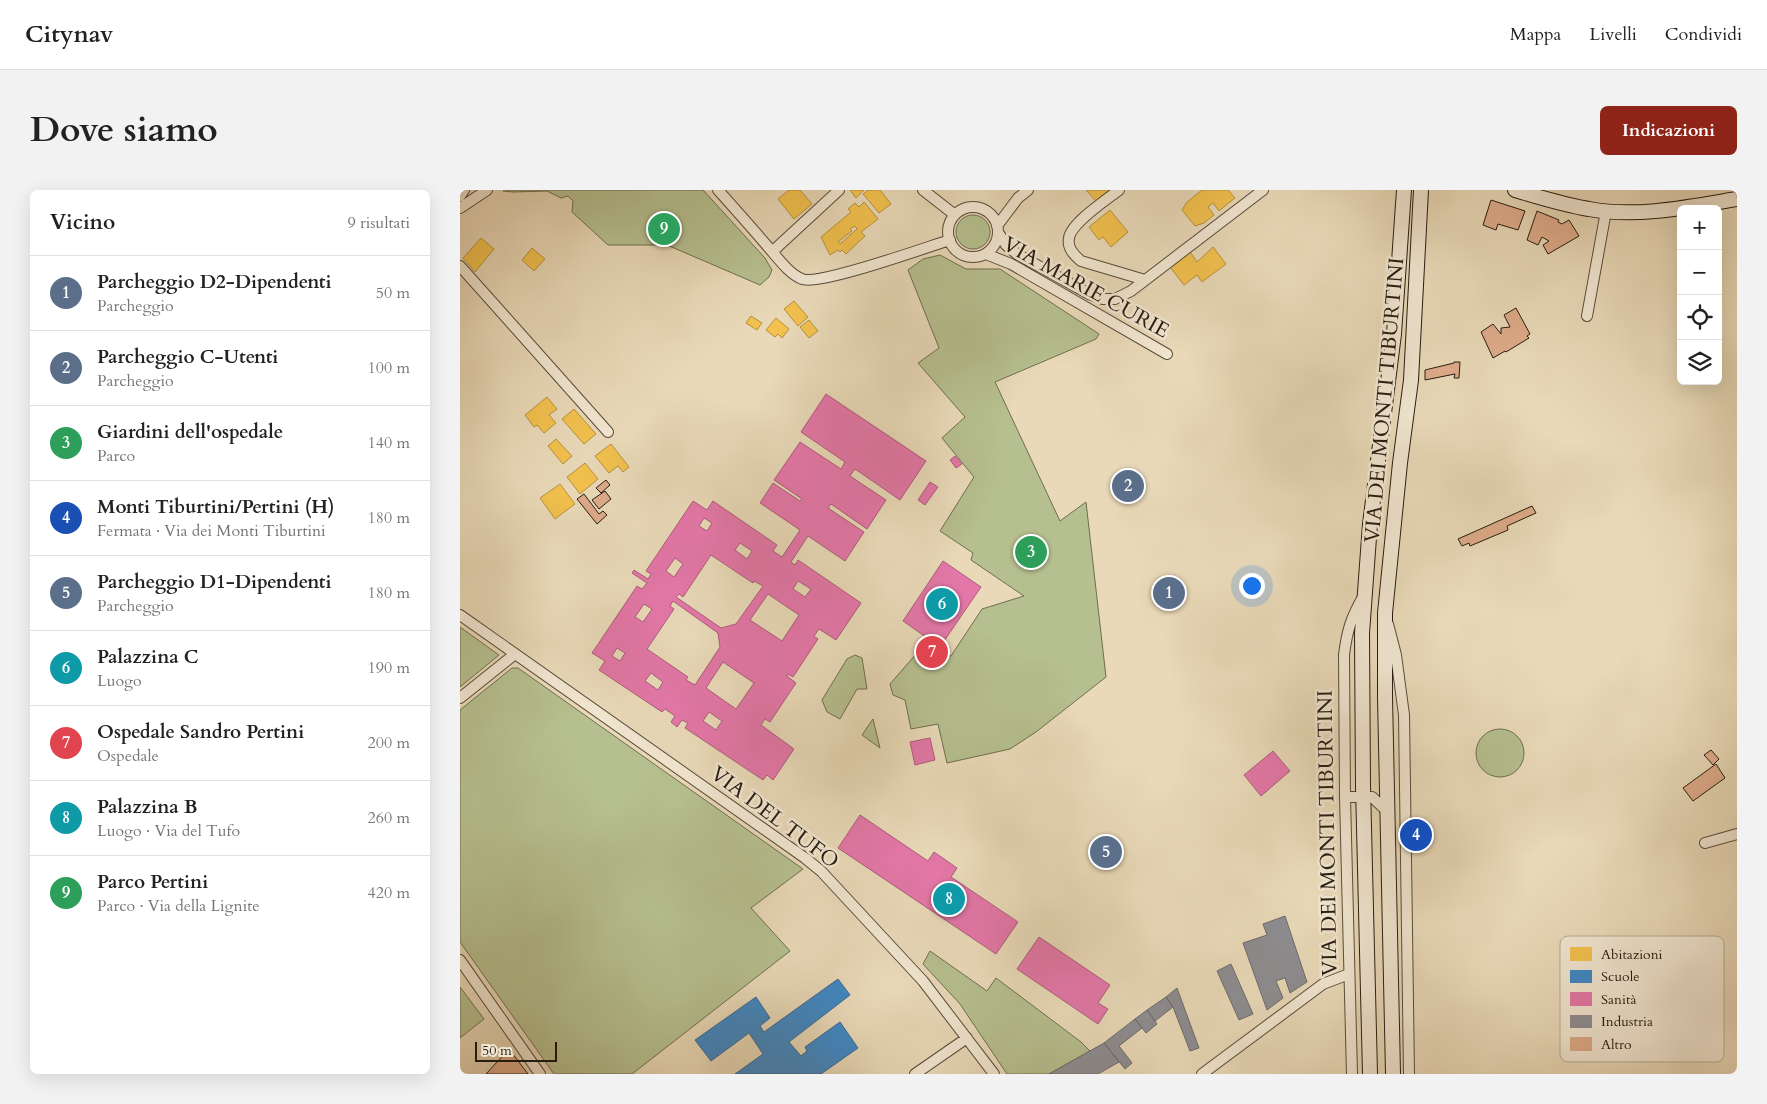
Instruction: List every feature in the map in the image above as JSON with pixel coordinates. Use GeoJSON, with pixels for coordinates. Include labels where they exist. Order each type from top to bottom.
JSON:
{"type":"FeatureCollection","features":[{"type":"Feature","properties":{"kind":"main road","name":"VIA DEI MONTI TIBURTINI"},"geometry":{"type":"LineString","coordinates":[[1370,1074],[1362,702],[1364,595],[1370,524],[1394,334],[1404,190]]}},
{"type":"Feature","properties":{"kind":"main road","name":"VIA DEI MONTI TIBURTINI"},"geometry":{"type":"LineString","coordinates":[[1393,1074],[1385,613],[1412,361],[1421,190]]}},
{"type":"Feature","properties":{"kind":"main road"},"geometry":{"type":"LineString","coordinates":[[1515,190],[1573,206],[1606,211],[1662,210],[1737,199]]}},
{"type":"Feature","properties":{"kind":"street"},"geometry":{"type":"LineString","coordinates":[[460,196],[464,190]]}},
{"type":"Feature","properties":{"kind":"street"},"geometry":{"type":"LineString","coordinates":[[460,208],[487,190]]}},
{"type":"Feature","properties":{"kind":"street"},"geometry":{"type":"LineString","coordinates":[[772,252],[839,190]]}},
{"type":"Feature","properties":{"kind":"street"},"geometry":{"type":"LineString","coordinates":[[922,190],[955,215]]}},
{"type":"Feature","properties":{"kind":"street"},"geometry":{"type":"LineString","coordinates":[[1028,190],[1018,198],[997,229],[995,244],[986,254],[967,256],[956,250],[950,240],[949,227],[955,215],[966,208],[979,208],[991,215],[997,229],[1006,245],[1016,254],[1088,294],[1103,299],[1116,299],[1131,291],[1263,190]]}},
{"type":"Feature","properties":{"kind":"street"},"geometry":{"type":"LineString","coordinates":[[1119,190],[1075,226],[1069,237],[1069,244],[1073,254],[1081,261],[1145,280]]}},
{"type":"Feature","properties":{"kind":"street"},"geometry":{"type":"LineString","coordinates":[[721,191],[772,252],[796,275],[809,281],[859,269],[950,240]]}},
{"type":"Feature","properties":{"kind":"street"},"geometry":{"type":"LineString","coordinates":[[1587,316],[1606,211]]}},
{"type":"Feature","properties":{"kind":"street","name":"VIA MARIE CURIE"},"geometry":{"type":"LineString","coordinates":[[986,254],[1011,264],[1167,354]]}},
{"type":"Feature","properties":{"kind":"street"},"geometry":{"type":"LineString","coordinates":[[460,266],[608,432]]}},
{"type":"Feature","properties":{"kind":"street","name":"VIA DEI MONTI TIBURTINI"},"geometry":{"type":"LineString","coordinates":[[1352,1074],[1345,797],[1344,655],[1346,634],[1352,617],[1364,595]]}},
{"type":"Feature","properties":{"kind":"street","name":"VIA DEI MONTI TIBURTINI"},"geometry":{"type":"LineString","coordinates":[[1385,613],[1394,645],[1404,715],[1409,1074]]}},
{"type":"Feature","properties":{"kind":"street","name":"VIA DEL TUFO"},"geometry":{"type":"LineString","coordinates":[[460,615],[821,871],[924,981],[994,1074]]}},
{"type":"Feature","properties":{"kind":"street"},"geometry":{"type":"LineString","coordinates":[[460,698],[515,654]]}},
{"type":"Feature","properties":{"kind":"street"},"geometry":{"type":"LineString","coordinates":[[1345,797],[1364,796],[1374,798],[1387,811]]}},
{"type":"Feature","properties":{"kind":"street"},"geometry":{"type":"LineString","coordinates":[[1705,843],[1737,834]]}},
{"type":"Feature","properties":{"kind":"street"},"geometry":{"type":"LineString","coordinates":[[460,960],[540,1074]]}},
{"type":"Feature","properties":{"kind":"street"},"geometry":{"type":"LineString","coordinates":[[1202,1074],[1322,984],[1349,974]]}},
{"type":"Feature","properties":{"kind":"street"},"geometry":{"type":"LineString","coordinates":[[915,1074],[967,1038]]}},
{"type":"Feature","properties":{"kind":"green space"},"geometry":{"type":"Polygon","coordinates":[[[703,190],[765,258],[772,270],[769,277],[760,285],[667,245],[608,245],[572,212],[573,201],[568,196],[561,198],[547,191],[503,191],[703,190]]]}},
{"type":"Feature","properties":{"kind":"green space"},"geometry":{"type":"Polygon","coordinates":[[[973,215],[985,220],[990,232],[985,244],[973,249],[961,244],[956,232],[961,220],[973,215]]]}},
{"type":"Feature","properties":{"kind":"green space"},"geometry":{"type":"Polygon","coordinates":[[[940,255],[966,269],[1000,269],[1099,334],[1096,339],[995,382],[1060,521],[1086,502],[1106,677],[1036,732],[1010,749],[947,763],[938,724],[911,729],[905,700],[893,695],[890,684],[917,653],[951,656],[982,609],[1024,596],[971,560],[973,553],[940,531],[974,477],[942,438],[965,417],[918,363],[939,348],[908,270],[923,259],[940,255]]]}},
{"type":"Feature","properties":{"kind":"green space"},"geometry":{"type":"Polygon","coordinates":[[[460,627],[499,655],[460,687],[460,627]]]}},
{"type":"Feature","properties":{"kind":"green space"},"geometry":{"type":"Polygon","coordinates":[[[855,655],[862,658],[867,689],[857,689],[840,719],[827,712],[822,700],[847,659],[855,655]]]}},
{"type":"Feature","properties":{"kind":"green space"},"geometry":{"type":"Polygon","coordinates":[[[512,668],[518,668],[803,869],[751,908],[790,951],[632,1074],[554,1074],[460,942],[460,710],[512,668]]]}},
{"type":"Feature","properties":{"kind":"green space"},"geometry":{"type":"Polygon","coordinates":[[[873,719],[880,748],[862,735],[873,719]]]}},
{"type":"Feature","properties":{"kind":"green space"},"geometry":{"type":"Polygon","coordinates":[[[1500,729],[1509,731],[1517,736],[1522,744],[1524,753],[1522,762],[1517,770],[1509,775],[1500,777],[1491,775],[1483,770],[1478,762],[1476,753],[1478,744],[1483,736],[1491,731],[1500,729]]]}},
{"type":"Feature","properties":{"kind":"green space"},"geometry":{"type":"Polygon","coordinates":[[[930,951],[987,991],[996,978],[1081,1042],[1090,1051],[1049,1074],[1007,1074],[960,1004],[923,964],[930,951]]]}},
{"type":"Feature","properties":{"kind":"green space"},"geometry":{"type":"Polygon","coordinates":[[[460,987],[484,1019],[460,1038],[460,987]]]}},
{"type":"Feature","properties":{"kind":"building: Abitazioni"},"geometry":{"type":"Polygon","coordinates":[[[789,190],[800,190],[812,204],[794,219],[778,199],[789,190]]]}},
{"type":"Feature","properties":{"kind":"building: Abitazioni"},"geometry":{"type":"Polygon","coordinates":[[[850,190],[864,190],[856,198],[850,190]]]}},
{"type":"Feature","properties":{"kind":"building: Abitazioni"},"geometry":{"type":"Polygon","coordinates":[[[868,190],[880,190],[891,204],[879,213],[863,194],[868,190]]]}},
{"type":"Feature","properties":{"kind":"building: Abitazioni"},"geometry":{"type":"Polygon","coordinates":[[[1086,190],[1109,190],[1096,201],[1086,190]]]}},
{"type":"Feature","properties":{"kind":"building: Abitazioni"},"geometry":{"type":"Polygon","coordinates":[[[1202,190],[1228,190],[1235,198],[1219,211],[1213,203],[1208,207],[1214,215],[1204,223],[1195,226],[1182,210],[1187,202],[1202,190]]]}},
{"type":"Feature","properties":{"kind":"building: Abitazioni"},"geometry":{"type":"Polygon","coordinates":[[[864,202],[878,219],[861,232],[865,236],[846,254],[842,250],[840,252],[838,250],[830,255],[821,237],[851,212],[848,209],[855,203],[859,207],[864,202]],[[855,226],[850,229],[852,231],[838,242],[840,244],[857,229],[855,226]]]}},
{"type":"Feature","properties":{"kind":"building: Abitazioni"},"geometry":{"type":"Polygon","coordinates":[[[1110,210],[1128,232],[1111,247],[1103,237],[1099,240],[1089,227],[1110,210]]]}},
{"type":"Feature","properties":{"kind":"building: Abitazioni"},"geometry":{"type":"Polygon","coordinates":[[[481,238],[494,249],[475,272],[463,258],[481,238]]]}},
{"type":"Feature","properties":{"kind":"building: Abitazioni"},"geometry":{"type":"Polygon","coordinates":[[[1213,247],[1226,264],[1202,282],[1197,275],[1184,285],[1170,267],[1190,252],[1197,262],[1213,247]]]}},
{"type":"Feature","properties":{"kind":"building: Abitazioni"},"geometry":{"type":"Polygon","coordinates":[[[532,248],[545,259],[534,271],[522,260],[532,248]]]}},
{"type":"Feature","properties":{"kind":"building: Abitazioni"},"geometry":{"type":"Polygon","coordinates":[[[794,301],[808,317],[798,326],[784,309],[794,301]]]}},
{"type":"Feature","properties":{"kind":"building: Abitazioni"},"geometry":{"type":"Polygon","coordinates":[[[751,316],[762,323],[757,330],[746,323],[751,316]]]}},
{"type":"Feature","properties":{"kind":"building: Abitazioni"},"geometry":{"type":"Polygon","coordinates":[[[776,318],[789,329],[782,338],[778,334],[775,337],[766,330],[776,318]]]}},
{"type":"Feature","properties":{"kind":"building: Abitazioni"},"geometry":{"type":"Polygon","coordinates":[[[809,320],[818,331],[809,338],[800,327],[809,320]]]}},
{"type":"Feature","properties":{"kind":"building: Abitazioni"},"geometry":{"type":"Polygon","coordinates":[[[547,397],[557,409],[549,415],[556,423],[544,433],[537,425],[534,427],[525,415],[547,397]]]}},
{"type":"Feature","properties":{"kind":"building: Abitazioni"},"geometry":{"type":"Polygon","coordinates":[[[574,409],[596,434],[584,444],[562,419],[574,409]]]}},
{"type":"Feature","properties":{"kind":"building: Abitazioni"},"geometry":{"type":"Polygon","coordinates":[[[556,439],[572,456],[563,464],[548,446],[556,439]]]}},
{"type":"Feature","properties":{"kind":"building: Abitazioni"},"geometry":{"type":"Polygon","coordinates":[[[611,444],[629,467],[623,472],[618,466],[609,473],[595,456],[611,444]]]}},
{"type":"Feature","properties":{"kind":"building: Abitazioni"},"geometry":{"type":"Polygon","coordinates":[[[585,463],[598,479],[580,494],[567,477],[585,463]]]}},
{"type":"Feature","properties":{"kind":"building: Abitazioni"},"geometry":{"type":"Polygon","coordinates":[[[560,484],[575,504],[555,519],[540,498],[560,484]]]}},
{"type":"Feature","properties":{"kind":"building: Scuole"},"geometry":{"type":"Polygon","coordinates":[[[838,979],[850,995],[789,1042],[801,1056],[807,1051],[805,1047],[840,1022],[858,1048],[821,1074],[735,1074],[763,1054],[749,1033],[711,1061],[695,1040],[756,997],[770,1018],[760,1026],[764,1032],[838,979]]]}},
{"type":"Feature","properties":{"kind":"building: Sanità"},"geometry":{"type":"Polygon","coordinates":[[[826,394],[926,461],[900,500],[855,469],[850,476],[886,500],[867,529],[831,504],[828,508],[864,532],[845,561],[808,536],[791,562],[795,565],[798,560],[861,603],[836,640],[819,629],[814,636],[818,639],[793,677],[788,674],[787,676],[796,683],[770,722],[765,719],[761,725],[794,749],[773,780],[767,775],[763,780],[685,728],[688,723],[682,720],[677,727],[671,722],[675,716],[665,709],[662,712],[599,670],[605,661],[592,653],[637,586],[642,589],[647,583],[632,573],[634,570],[648,579],[651,574],[646,571],[693,501],[707,510],[713,501],[777,545],[773,551],[782,557],[800,530],[760,503],[773,483],[800,501],[802,499],[774,480],[800,442],[841,469],[845,462],[801,432],[826,394]],[[704,518],[699,526],[707,531],[712,523],[704,518]],[[740,543],[735,550],[747,559],[752,551],[740,543]],[[711,555],[683,597],[679,594],[676,597],[721,628],[736,624],[763,586],[754,581],[753,583],[711,555]],[[675,558],[666,571],[674,577],[683,564],[675,558]],[[798,581],[793,589],[805,597],[811,589],[798,581]],[[768,594],[750,620],[782,641],[799,615],[768,594]],[[673,601],[670,606],[674,609],[647,649],[688,677],[686,680],[695,685],[720,647],[718,633],[673,601]],[[644,604],[635,617],[643,622],[652,609],[644,604]],[[617,648],[612,656],[620,661],[625,653],[617,648]],[[723,662],[706,688],[736,709],[754,683],[723,662]],[[651,673],[645,681],[658,690],[663,682],[651,673]],[[709,712],[703,721],[716,730],[722,721],[709,712]]]}},
{"type":"Feature","properties":{"kind":"building: Sanità"},"geometry":{"type":"Polygon","coordinates":[[[955,456],[962,464],[956,468],[950,460],[955,456]]]}},
{"type":"Feature","properties":{"kind":"building: Sanità"},"geometry":{"type":"Polygon","coordinates":[[[930,482],[938,487],[925,505],[918,500],[930,482]]]}},
{"type":"Feature","properties":{"kind":"building: Sanità"},"geometry":{"type":"Polygon","coordinates":[[[943,561],[981,587],[940,647],[903,621],[943,561]]]}},
{"type":"Feature","properties":{"kind":"building: Sanità"},"geometry":{"type":"Polygon","coordinates":[[[930,738],[935,760],[915,765],[910,742],[930,738]]]}},
{"type":"Feature","properties":{"kind":"building: Sanità"},"geometry":{"type":"Polygon","coordinates":[[[1273,751],[1290,771],[1261,796],[1244,775],[1273,751]]]}},
{"type":"Feature","properties":{"kind":"building: Sanità"},"geometry":{"type":"Polygon","coordinates":[[[860,815],[928,861],[934,852],[957,868],[951,877],[1018,922],[996,954],[838,848],[860,815]]]}},
{"type":"Feature","properties":{"kind":"building: Sanità"},"geometry":{"type":"Polygon","coordinates":[[[1039,937],[1110,985],[1098,1003],[1108,1009],[1098,1024],[1017,969],[1039,937]]]}},
{"type":"Feature","properties":{"kind":"building: Industria"},"geometry":{"type":"Polygon","coordinates":[[[1285,916],[1307,982],[1290,993],[1285,978],[1276,981],[1283,998],[1267,1010],[1243,943],[1267,935],[1263,924],[1285,916]]]}},
{"type":"Feature","properties":{"kind":"building: Industria"},"geometry":{"type":"Polygon","coordinates":[[[1231,964],[1253,1014],[1239,1020],[1217,971],[1231,964]]]}},
{"type":"Feature","properties":{"kind":"building: Industria"},"geometry":{"type":"Polygon","coordinates":[[[1177,988],[1199,1048],[1190,1051],[1173,1007],[1166,997],[1177,988]]]}},
{"type":"Feature","properties":{"kind":"building: Industria"},"geometry":{"type":"Polygon","coordinates":[[[1166,997],[1173,1007],[1155,1021],[1147,1010],[1166,997]]]}},
{"type":"Feature","properties":{"kind":"building: Industria"},"geometry":{"type":"Polygon","coordinates":[[[1147,1010],[1157,1024],[1146,1033],[1135,1019],[1147,1010]]]}},
{"type":"Feature","properties":{"kind":"building: Industria"},"geometry":{"type":"Polygon","coordinates":[[[1135,1019],[1142,1028],[1119,1046],[1132,1063],[1125,1069],[1104,1043],[1135,1019]]]}},
{"type":"Feature","properties":{"kind":"building: Industria"},"geometry":{"type":"Polygon","coordinates":[[[1104,1043],[1119,1062],[1098,1074],[1049,1074],[1104,1043]]]}},
{"type":"Feature","properties":{"kind":"building: Altro"},"geometry":{"type":"Polygon","coordinates":[[[1491,200],[1525,211],[1518,230],[1498,224],[1496,230],[1483,225],[1491,200]]]}},
{"type":"Feature","properties":{"kind":"building: Altro"},"geometry":{"type":"Polygon","coordinates":[[[1537,211],[1559,220],[1558,222],[1562,224],[1569,220],[1579,236],[1548,254],[1543,245],[1549,241],[1542,237],[1538,245],[1527,240],[1537,211]]]}},
{"type":"Feature","properties":{"kind":"building: Altro"},"geometry":{"type":"Polygon","coordinates":[[[1516,308],[1530,334],[1527,336],[1529,338],[1493,358],[1481,332],[1493,324],[1501,334],[1501,328],[1510,327],[1504,315],[1516,308]]]}},
{"type":"Feature","properties":{"kind":"building: Altro"},"geometry":{"type":"Polygon","coordinates":[[[1460,362],[1459,378],[1454,378],[1455,374],[1425,380],[1425,370],[1460,362]]]}},
{"type":"Feature","properties":{"kind":"building: Altro"},"geometry":{"type":"Polygon","coordinates":[[[606,480],[610,485],[601,493],[596,488],[606,480]]]}},
{"type":"Feature","properties":{"kind":"building: Altro"},"geometry":{"type":"Polygon","coordinates":[[[605,491],[611,499],[599,509],[592,500],[605,491]]]}},
{"type":"Feature","properties":{"kind":"building: Altro"},"geometry":{"type":"Polygon","coordinates":[[[584,494],[599,514],[603,511],[607,515],[597,524],[577,499],[584,494]]]}},
{"type":"Feature","properties":{"kind":"building: Altro"},"geometry":{"type":"Polygon","coordinates":[[[1532,506],[1536,513],[1507,526],[1508,530],[1470,546],[1469,543],[1462,546],[1458,539],[1532,506]]]}},
{"type":"Feature","properties":{"kind":"building: Altro"},"geometry":{"type":"Polygon","coordinates":[[[1711,750],[1719,759],[1713,765],[1704,755],[1711,750]]]}},
{"type":"Feature","properties":{"kind":"building: Altro"},"geometry":{"type":"Polygon","coordinates":[[[1716,764],[1725,778],[1693,801],[1683,788],[1716,764]]]}},
{"type":"Feature","properties":{"kind":"building: Altro"},"geometry":{"type":"Polygon","coordinates":[[[509,1049],[528,1074],[486,1074],[509,1049]]]}},
{"type":"Feature","properties":{"kind":"place","name":"Parco Pertini"},"geometry":{"type":"Point","coordinates":[664,229]}},
{"type":"Feature","properties":{"kind":"place","name":"Parcheggio C-Utenti"},"geometry":{"type":"Point","coordinates":[1128,486]}},
{"type":"Feature","properties":{"kind":"place","name":"Giardini dell'ospedale"},"geometry":{"type":"Point","coordinates":[1031,552]}},
{"type":"Feature","properties":{"kind":"place","name":"Parcheggio D2-Dipendenti"},"geometry":{"type":"Point","coordinates":[1169,593]}},
{"type":"Feature","properties":{"kind":"place","name":"Palazzina C"},"geometry":{"type":"Point","coordinates":[942,604]}},
{"type":"Feature","properties":{"kind":"place","name":"Ospedale Sandro Pertini"},"geometry":{"type":"Point","coordinates":[932,652]}},
{"type":"Feature","properties":{"kind":"place","name":"Monti Tiburtini/Pertini (H)"},"geometry":{"type":"Point","coordinates":[1416,835]}},
{"type":"Feature","properties":{"kind":"place","name":"Parcheggio D1-Dipendenti"},"geometry":{"type":"Point","coordinates":[1106,852]}},
{"type":"Feature","properties":{"kind":"place","name":"Palazzina B"},"geometry":{"type":"Point","coordinates":[949,899]}}]}
